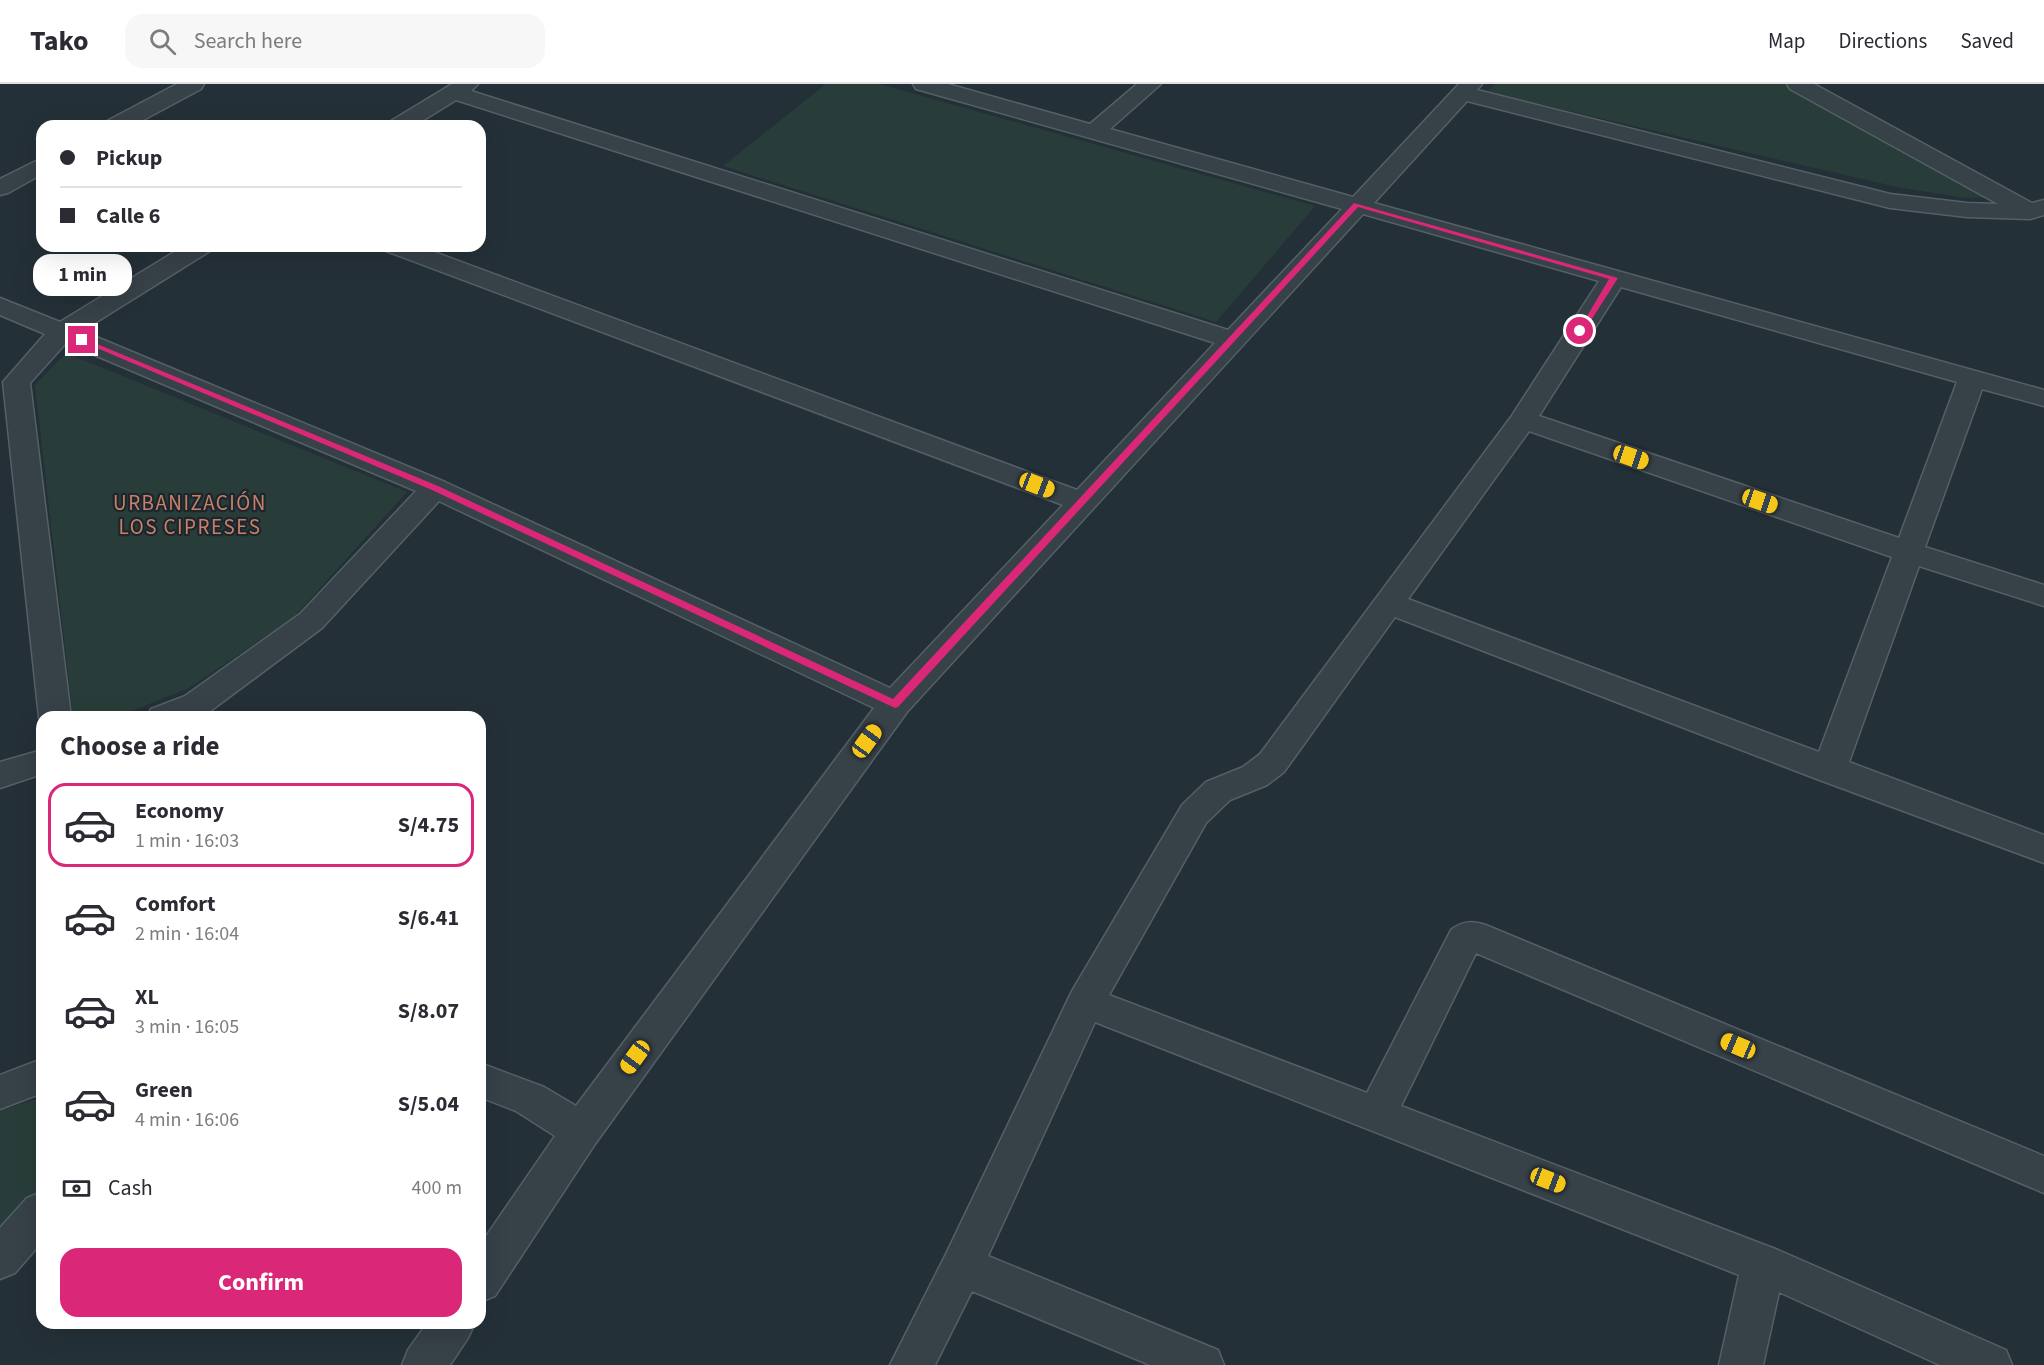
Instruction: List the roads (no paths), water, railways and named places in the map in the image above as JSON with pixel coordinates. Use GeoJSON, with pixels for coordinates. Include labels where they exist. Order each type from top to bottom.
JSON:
{"type":"FeatureCollection","features":[{"type":"Feature","properties":{"kind":"street"},"geometry":{"type":"LineString","coordinates":[[126,120],[193,84]]}},
{"type":"Feature","properties":{"kind":"street"},"geometry":{"type":"LineString","coordinates":[[924,84],[1095,130],[2044,398]]}},
{"type":"Feature","properties":{"kind":"street"},"geometry":{"type":"LineString","coordinates":[[1095,130],[1150,84]]}},
{"type":"Feature","properties":{"kind":"street"},"geometry":{"type":"LineString","coordinates":[[1798,84],[2039,213]]}},
{"type":"Feature","properties":{"kind":"street"},"geometry":{"type":"LineString","coordinates":[[409,120],[460,88],[1232,340]]}},
{"type":"Feature","properties":{"kind":"street"},"geometry":{"type":"LineString","coordinates":[[486,1273],[581,1131],[895,704],[1467,89],[1890,201],[1967,210],[2039,213]]}},
{"type":"Feature","properties":{"kind":"street"},"geometry":{"type":"LineString","coordinates":[[0,188],[36,168]]}},
{"type":"Feature","properties":{"kind":"street"},"geometry":{"type":"LineString","coordinates":[[54,711],[16,382],[62,332],[191,252]]}},
{"type":"Feature","properties":{"kind":"street"},"geometry":{"type":"LineString","coordinates":[[411,252],[1082,502]]}},
{"type":"Feature","properties":{"kind":"street"},"geometry":{"type":"LineString","coordinates":[[912,1365],[962,1266],[1086,1002],[1194,814],[1223,789],[1265,771],[1390,604],[1523,420],[1614,278]]}},
{"type":"Feature","properties":{"kind":"street"},"geometry":{"type":"LineString","coordinates":[[0,306],[435,488],[895,704]]}},
{"type":"Feature","properties":{"kind":"street"},"geometry":{"type":"LineString","coordinates":[[1829,770],[1911,553],[1972,379]]}},
{"type":"Feature","properties":{"kind":"street"},"geometry":{"type":"LineString","coordinates":[[1523,420],[1911,553],[2044,596]]}},
{"type":"Feature","properties":{"kind":"street"},"geometry":{"type":"LineString","coordinates":[[179,711],[197,704],[311,621],[435,488]]}},
{"type":"Feature","properties":{"kind":"street"},"geometry":{"type":"LineString","coordinates":[[1390,604],[2044,849]]}},
{"type":"Feature","properties":{"kind":"street"},"geometry":{"type":"LineString","coordinates":[[0,775],[36,764]]}},
{"type":"Feature","properties":{"kind":"street"},"geometry":{"type":"LineString","coordinates":[[1377,1114],[1464,940],[1475,936],[2044,1175]]}},
{"type":"Feature","properties":{"kind":"street"},"geometry":{"type":"LineString","coordinates":[[1086,1002],[1763,1264],[1990,1365]]}},
{"type":"Feature","properties":{"kind":"street"},"geometry":{"type":"LineString","coordinates":[[0,1092],[36,1078]]}},
{"type":"Feature","properties":{"kind":"street"},"geometry":{"type":"LineString","coordinates":[[486,1082],[530,1099],[581,1131]]}},
{"type":"Feature","properties":{"kind":"street"},"geometry":{"type":"LineString","coordinates":[[0,1259],[36,1218]]}},
{"type":"Feature","properties":{"kind":"street"},"geometry":{"type":"LineString","coordinates":[[1741,1365],[1763,1264]]}},
{"type":"Feature","properties":{"kind":"street"},"geometry":{"type":"LineString","coordinates":[[962,1266],[1202,1365]]}},
{"type":"Feature","properties":{"kind":"street"},"geometry":{"type":"LineString","coordinates":[[424,1365],[449,1329]]}},
{"type":"Feature","properties":{"kind":"district","name":"URBANIZACIÓN LOS CIPRESES"},"geometry":{"type":"Point","coordinates":[190,515]}}]}
